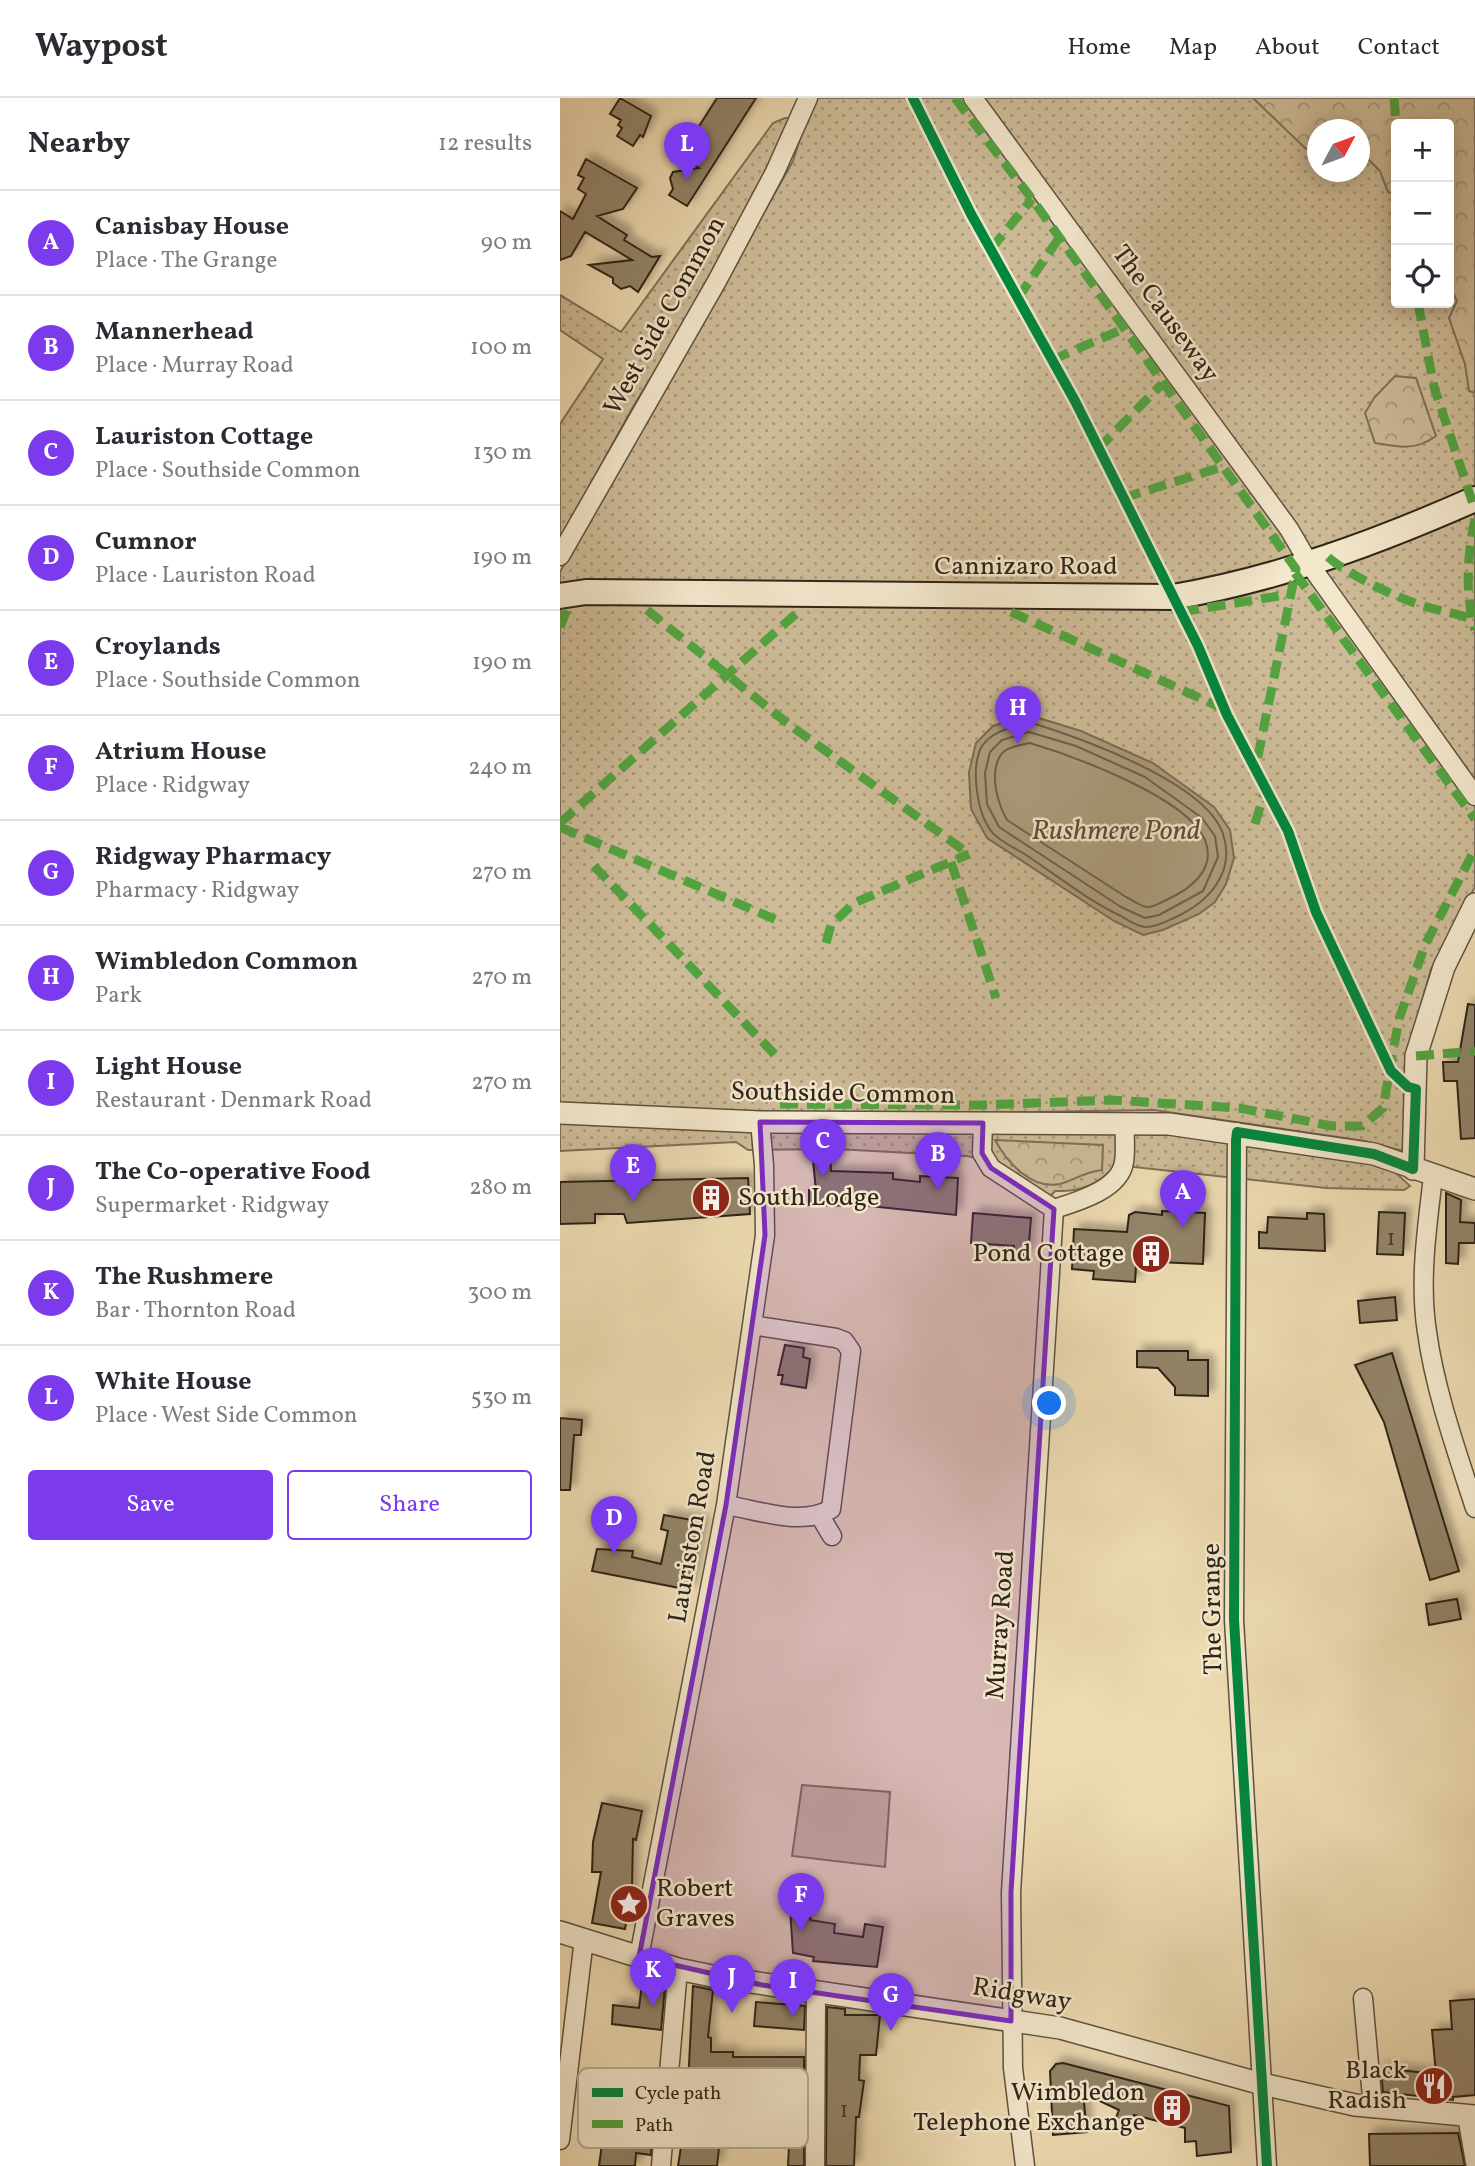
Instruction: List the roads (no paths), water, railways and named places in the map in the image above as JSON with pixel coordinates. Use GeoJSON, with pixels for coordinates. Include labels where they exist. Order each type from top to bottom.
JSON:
{"type":"FeatureCollection","features":[{"type":"Feature","properties":{"kind":"main road","name":"Cannizaro Road"},"geometry":{"type":"LineString","coordinates":[[560,596],[586,592],[1173,597],[1236,586],[1310,565],[1475,499]]}},
{"type":"Feature","properties":{"kind":"street","name":"West Side Common"},"geometry":{"type":"LineString","coordinates":[[560,556],[717,281],[775,172],[808,98]]}},
{"type":"Feature","properties":{"kind":"street","name":"The Causeway"},"geometry":{"type":"LineString","coordinates":[[973,98],[1289,529],[1310,565],[1475,796]]}},
{"type":"Feature","properties":{"kind":"street"},"geometry":{"type":"LineString","coordinates":[[1413,1169],[1419,1044],[1444,967],[1475,905]]}},
{"type":"Feature","properties":{"kind":"street","name":"Southside Common"},"geometry":{"type":"LineString","coordinates":[[560,1113],[760,1122],[1169,1124],[1374,1154],[1433,1177],[1475,1189]]}},
{"type":"Feature","properties":{"kind":"street","name":"Lauriston Road"},"geometry":{"type":"LineString","coordinates":[[639,1957],[726,1505],[765,1235],[760,1122]]}},
{"type":"Feature","properties":{"kind":"street"},"geometry":{"type":"LineString","coordinates":[[983,1123],[982,1153],[991,1168],[1054,1209],[1085,1199],[1121,1171],[1124,1163],[1125,1124]]}},
{"type":"Feature","properties":{"kind":"street","name":"The Grange"},"geometry":{"type":"LineString","coordinates":[[1237,1132],[1234,1620],[1266,2166]]}},
{"type":"Feature","properties":{"kind":"street"},"geometry":{"type":"LineString","coordinates":[[1433,1177],[1424,1289],[1426,1331],[1475,1508]]}},
{"type":"Feature","properties":{"kind":"street","name":"Murray Road"},"geometry":{"type":"LineString","coordinates":[[1025,2166],[1011,2021],[1011,1892],[1054,1209]]}},
{"type":"Feature","properties":{"kind":"street"},"geometry":{"type":"LineString","coordinates":[[726,1505],[806,1518],[820,1516],[831,1509],[850,1351],[844,1341],[836,1338],[752,1325]]}},
{"type":"Feature","properties":{"kind":"street"},"geometry":{"type":"LineString","coordinates":[[820,1516],[832,1536]]}},
{"type":"Feature","properties":{"kind":"street","name":"Ridgway"},"geometry":{"type":"LineString","coordinates":[[560,1932],[678,1969],[816,1994],[1011,2021],[1100,2038],[1262,2084],[1373,2108],[1471,2116]]}},
{"type":"Feature","properties":{"kind":"street"},"geometry":{"type":"LineString","coordinates":[[560,2140],[584,1939]]}},
{"type":"Feature","properties":{"kind":"street"},"geometry":{"type":"LineString","coordinates":[[672,2068],[678,1969]]}},
{"type":"Feature","properties":{"kind":"street"},"geometry":{"type":"LineString","coordinates":[[815,2166],[816,1994]]}},
{"type":"Feature","properties":{"kind":"street"},"geometry":{"type":"LineString","coordinates":[[1363,1998],[1373,2108]]}},
{"type":"Feature","properties":{"kind":"street"},"geometry":{"type":"LineString","coordinates":[[1471,2116],[1475,2162]]}},
{"type":"Feature","properties":{"kind":"street"},"geometry":{"type":"LineString","coordinates":[[661,2166],[663,2148]]}},
{"type":"Feature","properties":{"kind":"water","name":"Rushmere Pond"},"geometry":{"type":"Polygon","coordinates":[[[1029,715],[1081,731],[1153,763],[1214,807],[1230,830],[1234,858],[1226,884],[1215,902],[1199,914],[1163,930],[1143,935],[1114,921],[987,838],[971,809],[969,772],[976,743],[993,726],[1029,715]]]}},
{"type":"Feature","properties":{"kind":"place","name":"White House"},"geometry":{"type":"Point","coordinates":[687,180]}},
{"type":"Feature","properties":{"kind":"place","name":"Wimbledon Common"},"geometry":{"type":"Point","coordinates":[1018,744]}},
{"type":"Feature","properties":{"kind":"place","name":"Lauriston Cottage"},"geometry":{"type":"Point","coordinates":[823,1177]}},
{"type":"Feature","properties":{"kind":"place","name":"Mannerhead"},"geometry":{"type":"Point","coordinates":[938,1190]}},
{"type":"Feature","properties":{"kind":"place","name":"South Lodge"},"geometry":{"type":"Point","coordinates":[711,1198]}},
{"type":"Feature","properties":{"kind":"place","name":"Croylands"},"geometry":{"type":"Point","coordinates":[633,1202]}},
{"type":"Feature","properties":{"kind":"place","name":"Canisbay House"},"geometry":{"type":"Point","coordinates":[1183,1228]}},
{"type":"Feature","properties":{"kind":"place","name":"Pond Cottage"},"geometry":{"type":"Point","coordinates":[1151,1254]}},
{"type":"Feature","properties":{"kind":"place","name":"Cumnor"},"geometry":{"type":"Point","coordinates":[614,1554]}},
{"type":"Feature","properties":{"kind":"place","name":"Robert Graves"},"geometry":{"type":"Point","coordinates":[629,1904]}},
{"type":"Feature","properties":{"kind":"place","name":"Atrium House"},"geometry":{"type":"Point","coordinates":[801,1931]}},
{"type":"Feature","properties":{"kind":"place","name":"The Rushmere"},"geometry":{"type":"Point","coordinates":[653,2006]}},
{"type":"Feature","properties":{"kind":"place","name":"The Co-operative Food"},"geometry":{"type":"Point","coordinates":[732,2013]}},
{"type":"Feature","properties":{"kind":"place","name":"Light House"},"geometry":{"type":"Point","coordinates":[793,2017]}},
{"type":"Feature","properties":{"kind":"place","name":"Ridgway Pharmacy"},"geometry":{"type":"Point","coordinates":[891,2031]}},
{"type":"Feature","properties":{"kind":"place","name":"Black Radish"},"geometry":{"type":"Point","coordinates":[1434,2086]}},
{"type":"Feature","properties":{"kind":"place","name":"Wimbledon Telephone Exchange"},"geometry":{"type":"Point","coordinates":[1172,2108]}}]}
